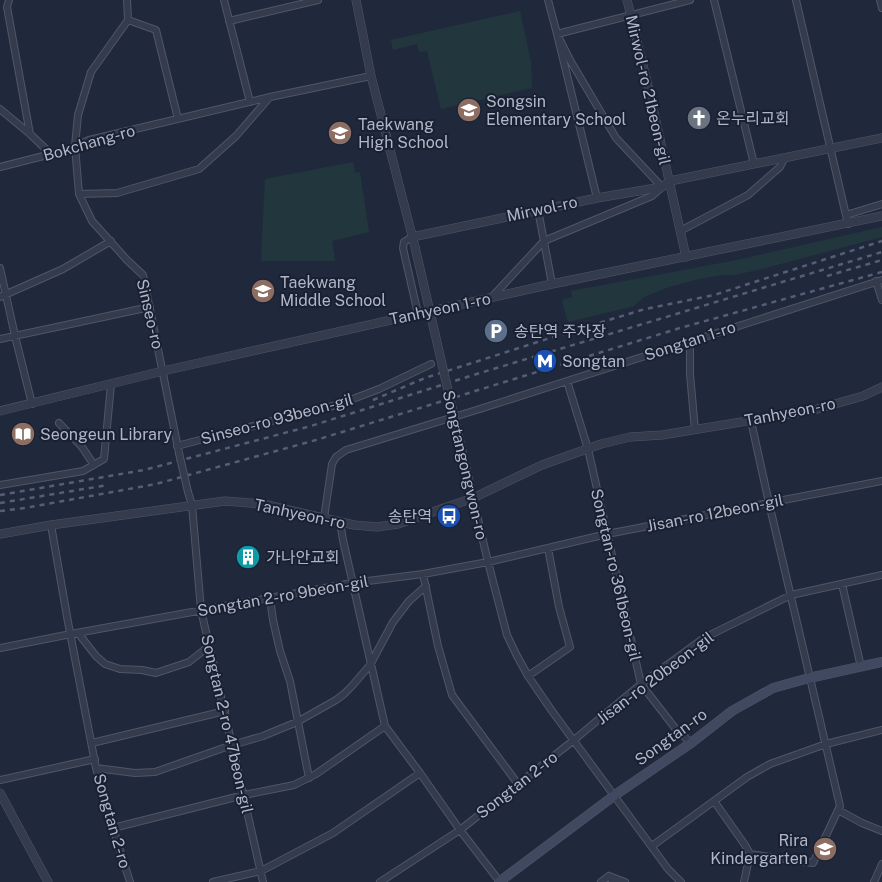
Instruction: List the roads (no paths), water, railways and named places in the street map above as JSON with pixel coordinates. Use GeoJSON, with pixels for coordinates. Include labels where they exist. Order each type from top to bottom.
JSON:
{"type":"FeatureCollection","features":[{"type":"Feature","properties":{"kind":"main road","name":"Songtan-ro"},"geometry":{"type":"LineString","coordinates":[[499,882],[615,795],[732,711],[773,688],[882,662]]}},
{"type":"Feature","properties":{"kind":"street"},"geometry":{"type":"LineString","coordinates":[[9,0],[7,7],[30,134]]}},
{"type":"Feature","properties":{"kind":"street"},"geometry":{"type":"LineString","coordinates":[[127,0],[128,20],[156,30],[178,119]]}},
{"type":"Feature","properties":{"kind":"street"},"geometry":{"type":"LineString","coordinates":[[224,0],[250,102]]}},
{"type":"Feature","properties":{"kind":"street"},"geometry":{"type":"LineString","coordinates":[[228,21],[318,0]]}},
{"type":"Feature","properties":{"kind":"street","name":"Songtangongwon-ro"},"geometry":{"type":"LineString","coordinates":[[356,0],[371,76],[415,248],[488,562],[507,635],[528,676],[552,711],[668,869],[681,882]]}},
{"type":"Feature","properties":{"kind":"street"},"geometry":{"type":"LineString","coordinates":[[548,0],[597,198]]}},
{"type":"Feature","properties":{"kind":"street","name":"Mirwol-ro 21beon-gil"},"geometry":{"type":"LineString","coordinates":[[627,0],[670,181]]}},
{"type":"Feature","properties":{"kind":"street"},"geometry":{"type":"LineString","coordinates":[[557,34],[690,0]]}},
{"type":"Feature","properties":{"kind":"street"},"geometry":{"type":"LineString","coordinates":[[714,0],[754,164]]}},
{"type":"Feature","properties":{"kind":"street"},"geometry":{"type":"LineString","coordinates":[[796,0],[848,224]]}},
{"type":"Feature","properties":{"kind":"street"},"geometry":{"type":"LineString","coordinates":[[880,0],[882,8]]}},
{"type":"Feature","properties":{"kind":"street","name":"Sinseo-ro"},"geometry":{"type":"LineString","coordinates":[[128,20],[91,72],[78,115],[74,146],[79,194],[92,221],[143,275],[177,446],[192,505]]}},
{"type":"Feature","properties":{"kind":"street"},"geometry":{"type":"LineString","coordinates":[[491,298],[544,241],[652,196],[662,187],[616,138],[570,60],[557,34]]}},
{"type":"Feature","properties":{"kind":"street","name":"Bokchang-ro"},"geometry":{"type":"LineString","coordinates":[[0,168],[67,150],[89,140],[371,76]]}},
{"type":"Feature","properties":{"kind":"street"},"geometry":{"type":"LineString","coordinates":[[79,194],[117,193],[199,169],[236,136],[270,98]]}},
{"type":"Feature","properties":{"kind":"street"},"geometry":{"type":"LineString","coordinates":[[0,109],[51,154]]}},
{"type":"Feature","properties":{"kind":"street","name":"Mirwol-ro"},"geometry":{"type":"LineString","coordinates":[[412,237],[597,198],[662,187],[670,181],[882,138]]}},
{"type":"Feature","properties":{"kind":"street"},"geometry":{"type":"LineString","coordinates":[[680,231],[748,195],[780,167],[784,159]]}},
{"type":"Feature","properties":{"kind":"street"},"geometry":{"type":"LineString","coordinates":[[670,181],[686,256]]}},
{"type":"Feature","properties":{"kind":"street"},"geometry":{"type":"LineString","coordinates":[[846,215],[882,204]]}},
{"type":"Feature","properties":{"kind":"street"},"geometry":{"type":"LineString","coordinates":[[538,210],[552,284]]}},
{"type":"Feature","properties":{"kind":"street","name":"Tanhyeon 1-ro"},"geometry":{"type":"LineString","coordinates":[[0,411],[163,371],[552,284],[882,216]]}},
{"type":"Feature","properties":{"kind":"street"},"geometry":{"type":"LineString","coordinates":[[412,237],[404,242],[403,248],[418,314]]}},
{"type":"Feature","properties":{"kind":"street"},"geometry":{"type":"LineString","coordinates":[[3,295],[63,270],[111,241]]}},
{"type":"Feature","properties":{"kind":"street"},"geometry":{"type":"LineString","coordinates":[[0,268],[3,295],[32,404]]}},
{"type":"Feature","properties":{"kind":"street","name":"Songtan 1-ro"},"geometry":{"type":"LineString","coordinates":[[324,518],[332,464],[336,457],[346,450],[690,342],[879,280],[882,300]]}},
{"type":"Feature","properties":{"kind":"street"},"geometry":{"type":"LineString","coordinates":[[0,339],[150,307]]}},
{"type":"Feature","properties":{"kind":"street"},"geometry":{"type":"LineString","coordinates":[[690,342],[690,374],[695,430]]}},
{"type":"Feature","properties":{"kind":"street","name":"Sinseo-ro 93beon-gil"},"geometry":{"type":"LineString","coordinates":[[177,446],[337,405],[379,389],[431,364]]}},
{"type":"Feature","properties":{"kind":"street"},"geometry":{"type":"LineString","coordinates":[[567,381],[588,449]]}},
{"type":"Feature","properties":{"kind":"street"},"geometry":{"type":"LineString","coordinates":[[0,485],[83,471],[104,459],[111,384]]}},
{"type":"Feature","properties":{"kind":"street","name":"Tanhyeon-ro"},"geometry":{"type":"LineString","coordinates":[[0,534],[51,525],[225,501],[263,504],[354,525],[377,527],[398,524],[542,465],[601,444],[814,410],[863,396],[882,386]]}},
{"type":"Feature","properties":{"kind":"street"},"geometry":{"type":"LineString","coordinates":[[750,421],[826,744],[839,808],[813,863],[750,854]]}},
{"type":"Feature","properties":{"kind":"street"},"geometry":{"type":"LineString","coordinates":[[59,423],[82,447],[94,465]]}},
{"type":"Feature","properties":{"kind":"street","name":"Songtan-ro 361beon-gil"},"geometry":{"type":"LineString","coordinates":[[588,449],[641,684],[675,728],[690,743]]}},
{"type":"Feature","properties":{"kind":"street","name":"Jisan-ro 12beon-gil"},"geometry":{"type":"LineString","coordinates":[[488,562],[606,534],[882,481]]}},
{"type":"Feature","properties":{"kind":"street","name":"Songtan 2-ro 47beon-gil"},"geometry":{"type":"LineString","coordinates":[[192,505],[201,610],[263,882]]}},
{"type":"Feature","properties":{"kind":"street"},"geometry":{"type":"LineString","coordinates":[[340,522],[370,665],[385,726],[460,830]]}},
{"type":"Feature","properties":{"kind":"street","name":"Songtan 2-ro"},"geometry":{"type":"LineString","coordinates":[[51,525],[94,759],[130,882]]}},
{"type":"Feature","properties":{"kind":"street"},"geometry":{"type":"LineString","coordinates":[[528,676],[570,647],[559,607],[548,548]]}},
{"type":"Feature","properties":{"kind":"street","name":"Songtan 2-ro 9beon-gil"},"geometry":{"type":"LineString","coordinates":[[71,634],[352,583],[423,574],[488,562]]}},
{"type":"Feature","properties":{"kind":"street"},"geometry":{"type":"LineString","coordinates":[[423,574],[438,646],[452,695],[518,784]]}},
{"type":"Feature","properties":{"kind":"street","name":"Jisan-ro 20beon-gil"},"geometry":{"type":"LineString","coordinates":[[574,740],[641,684],[704,638],[791,596],[882,576]]}},
{"type":"Feature","properties":{"kind":"street"},"geometry":{"type":"LineString","coordinates":[[842,584],[862,666]]}},
{"type":"Feature","properties":{"kind":"street"},"geometry":{"type":"LineString","coordinates":[[96,768],[134,773],[155,772],[263,736],[297,722],[344,694],[370,665],[392,622],[408,601],[426,586]]}},
{"type":"Feature","properties":{"kind":"street"},"geometry":{"type":"LineString","coordinates":[[270,598],[280,651],[290,681],[309,778]]}},
{"type":"Feature","properties":{"kind":"street"},"geometry":{"type":"LineString","coordinates":[[78,633],[96,656],[105,664],[120,669],[156,673],[189,662],[209,646]]}},
{"type":"Feature","properties":{"kind":"street"},"geometry":{"type":"LineString","coordinates":[[0,648],[71,634]]}},
{"type":"Feature","properties":{"kind":"street"},"geometry":{"type":"LineString","coordinates":[[92,743],[225,712]]}},
{"type":"Feature","properties":{"kind":"street"},"geometry":{"type":"LineString","coordinates":[[113,828],[244,795],[294,785],[309,778],[385,726]]}},
{"type":"Feature","properties":{"kind":"street"},"geometry":{"type":"LineString","coordinates":[[652,846],[747,777],[770,764],[826,744],[882,730]]}},
{"type":"Feature","properties":{"kind":"street","name":"Songtan 2-ro"},"geometry":{"type":"LineString","coordinates":[[380,882],[460,830],[574,740]]}},
{"type":"Feature","properties":{"kind":"street","name":"Songtan 2-ro"},"geometry":{"type":"LineString","coordinates":[[0,780],[94,759]]}},
{"type":"Feature","properties":{"kind":"street"},"geometry":{"type":"LineString","coordinates":[[213,882],[261,871],[333,833],[420,773]]}},
{"type":"Feature","properties":{"kind":"street"},"geometry":{"type":"LineString","coordinates":[[0,793],[48,882]]}},
{"type":"Feature","properties":{"kind":"street"},"geometry":{"type":"LineString","coordinates":[[714,801],[746,845],[750,854],[744,882]]}},
{"type":"Feature","properties":{"kind":"street"},"geometry":{"type":"LineString","coordinates":[[839,808],[862,823],[882,831]]}},
{"type":"Feature","properties":{"kind":"street","name":"Songtan 2-ro"},"geometry":{"type":"LineString","coordinates":[[460,830],[499,882]]}},
{"type":"Feature","properties":{"kind":"street"},"geometry":{"type":"LineString","coordinates":[[874,882],[882,864]]}},
{"type":"Feature","properties":{"kind":"street"},"geometry":{"type":"LineString","coordinates":[[601,882],[609,876]]}},
{"type":"Feature","properties":{"kind":"street"},"geometry":{"type":"LineString","coordinates":[[609,876],[613,882]]}},
{"type":"Feature","properties":{"kind":"street"},"geometry":{"type":"LineString","coordinates":[[609,876],[624,882]]}},
{"type":"Feature","properties":{"kind":"railway"},"geometry":{"type":"LineString","coordinates":[[373,400],[425,378],[569,332],[645,309],[714,295],[882,241]]}},
{"type":"Feature","properties":{"kind":"railway"},"geometry":{"type":"LineString","coordinates":[[0,495],[144,470],[311,426],[882,252]]}},
{"type":"Feature","properties":{"kind":"railway"},"geometry":{"type":"LineString","coordinates":[[827,276],[882,260]]}},
{"type":"Feature","properties":{"kind":"railway"},"geometry":{"type":"LineString","coordinates":[[0,511],[156,484],[316,440],[680,328],[882,272]]}},
{"type":"Feature","properties":{"kind":"railway"},"geometry":{"type":"LineString","coordinates":[[0,503],[108,485]]}},
{"type":"Feature","properties":{"kind":"place","name":"Songsin Elementary School"},"geometry":{"type":"Point","coordinates":[469,110]}},
{"type":"Feature","properties":{"kind":"place","name":"온누리교회"},"geometry":{"type":"Point","coordinates":[699,118]}},
{"type":"Feature","properties":{"kind":"place","name":"Taekwang High School"},"geometry":{"type":"Point","coordinates":[340,133]}},
{"type":"Feature","properties":{"kind":"place","name":"Taekwang Middle School"},"geometry":{"type":"Point","coordinates":[263,291]}},
{"type":"Feature","properties":{"kind":"place","name":"송탄역 주차장"},"geometry":{"type":"Point","coordinates":[496,331]}},
{"type":"Feature","properties":{"kind":"place","name":"Songtan"},"geometry":{"type":"Point","coordinates":[545,361]}},
{"type":"Feature","properties":{"kind":"place","name":"Seongeun Library"},"geometry":{"type":"Point","coordinates":[23,434]}},
{"type":"Feature","properties":{"kind":"place","name":"송탄역"},"geometry":{"type":"Point","coordinates":[449,516]}},
{"type":"Feature","properties":{"kind":"place","name":"가나안교회"},"geometry":{"type":"Point","coordinates":[248,557]}},
{"type":"Feature","properties":{"kind":"place","name":"Rira Kindergarten"},"geometry":{"type":"Point","coordinates":[825,849]}}]}
